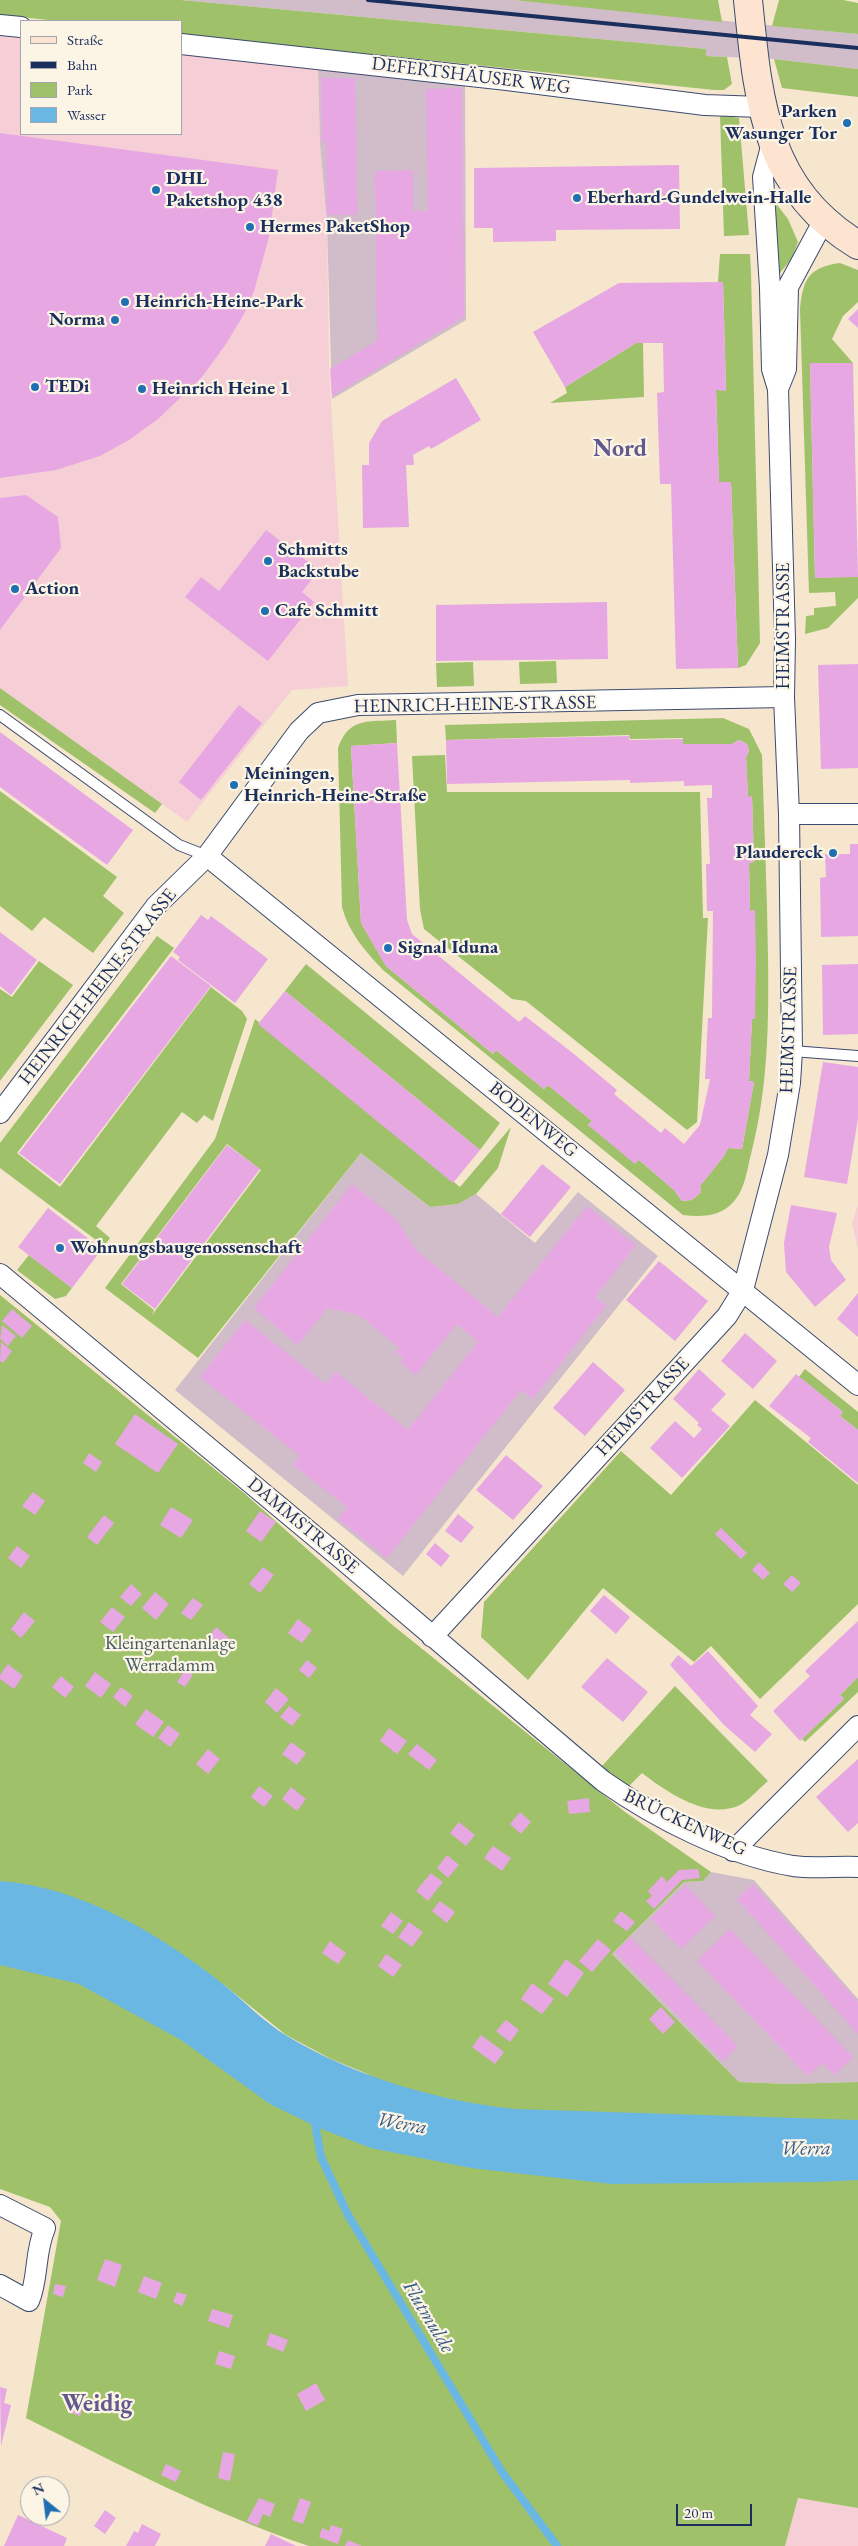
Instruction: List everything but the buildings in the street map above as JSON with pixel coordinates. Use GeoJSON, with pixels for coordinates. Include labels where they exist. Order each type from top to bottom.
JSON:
{"type":"FeatureCollection","features":[{"type":"Feature","properties":{"kind":"main road"},"geometry":{"type":"LineString","coordinates":[[748,0],[761,108],[772,143],[782,165],[796,188],[824,220],[858,245]]}},
{"type":"Feature","properties":{"kind":"street"},"geometry":{"type":"LineString","coordinates":[[0,25],[20,27]]}},
{"type":"Feature","properties":{"kind":"street","name":"DEFERTSHÄUSER WEG"},"geometry":{"type":"LineString","coordinates":[[182,44],[508,80],[705,105],[761,108]]}},
{"type":"Feature","properties":{"kind":"street","name":"HEIMSTRASSE"},"geometry":{"type":"LineString","coordinates":[[432,1637],[727,1316],[743,1290],[778,1155],[790,1083],[792,1051],[789,814],[784,697],[785,639],[778,389],[772,369],[770,288],[763,177],[772,143]]}},
{"type":"Feature","properties":{"kind":"street","name":"HEIMSTRASSE"},"geometry":{"type":"LineString","coordinates":[[778,389],[786,369],[788,287],[824,220]]}},
{"type":"Feature","properties":{"kind":"street","name":"HEINRICH-HEINE-STRASSE"},"geometry":{"type":"LineString","coordinates":[[0,1112],[156,906],[206,856],[299,731],[318,713],[358,705],[784,697]]}},
{"type":"Feature","properties":{"kind":"street"},"geometry":{"type":"LineString","coordinates":[[789,814],[858,814]]}},
{"type":"Feature","properties":{"kind":"street","name":"BODENWEG"},"geometry":{"type":"LineString","coordinates":[[206,856],[858,1385]]}},
{"type":"Feature","properties":{"kind":"street","name":"DAMMSTRASSE"},"geometry":{"type":"LineString","coordinates":[[0,1274],[603,1781]]}},
{"type":"Feature","properties":{"kind":"street"},"geometry":{"type":"LineString","coordinates":[[734,1850],[858,1726]]}},
{"type":"Feature","properties":{"kind":"street","name":"BRÜCKENWEG"},"geometry":{"type":"LineString","coordinates":[[603,1781],[634,1803],[734,1850],[794,1866],[858,1867]]}},
{"type":"Feature","properties":{"kind":"street"},"geometry":{"type":"LineString","coordinates":[[0,2205],[45,2228],[38,2245],[35,2287],[29,2301],[0,2285]]}},
{"type":"Feature","properties":{"kind":"lane"},"geometry":{"type":"LineString","coordinates":[[0,715],[179,845],[206,856]]}},
{"type":"Feature","properties":{"kind":"lane"},"geometry":{"type":"LineString","coordinates":[[792,1051],[858,1056]]}},
{"type":"Feature","properties":{"kind":"shaded area"},"geometry":{"type":"Polygon","coordinates":[[[181,0],[513,0],[858,34],[858,69],[774,59],[705,56],[706,49],[181,0]]]}},
{"type":"Feature","properties":{"kind":"shaded area"},"geometry":{"type":"Polygon","coordinates":[[[0,32],[20,34],[20,135],[182,135],[182,52],[318,68],[320,144],[327,223],[329,370],[348,686],[292,690],[187,822],[0,688],[0,32]]]}},
{"type":"Feature","properties":{"kind":"shaded area"},"geometry":{"type":"Polygon","coordinates":[[[318,68],[465,84],[466,320],[332,399],[327,223],[320,144],[318,68]]]}},
{"type":"Feature","properties":{"kind":"shaded area"},"geometry":{"type":"Polygon","coordinates":[[[361,1153],[430,1207],[458,1204],[476,1194],[535,1243],[578,1192],[658,1256],[403,1576],[175,1390],[361,1153]]]}},
{"type":"Feature","properties":{"kind":"shaded area"},"geometry":{"type":"Polygon","coordinates":[[[858,1204],[858,1249],[852,1224],[858,1204]]]}},
{"type":"Feature","properties":{"kind":"shaded area"},"geometry":{"type":"Polygon","coordinates":[[[711,1872],[754,1880],[858,1999],[858,2082],[787,2084],[739,2082],[612,1954],[684,1882],[703,1881],[711,1872]]]}},
{"type":"Feature","properties":{"kind":"shaded area"},"geometry":{"type":"Polygon","coordinates":[[[798,2498],[858,2508],[858,2546],[785,2546],[798,2498]]]}},
{"type":"Feature","properties":{"kind":"green space"},"geometry":{"type":"Polygon","coordinates":[[[0,0],[181,0],[706,49],[706,56],[727,57],[732,84],[724,90],[714,90],[182,34],[182,20],[48,20],[0,15],[0,0]]]}},
{"type":"Feature","properties":{"kind":"green space"},"geometry":{"type":"Polygon","coordinates":[[[513,0],[718,0],[722,22],[513,0]]]}},
{"type":"Feature","properties":{"kind":"green space"},"geometry":{"type":"Polygon","coordinates":[[[779,0],[843,0],[858,3],[858,34],[772,26],[779,0]]]}},
{"type":"Feature","properties":{"kind":"green space"},"geometry":{"type":"Polygon","coordinates":[[[774,59],[858,69],[858,97],[782,88],[774,59]]]}},
{"type":"Feature","properties":{"kind":"green space"},"geometry":{"type":"Polygon","coordinates":[[[720,115],[739,118],[749,235],[724,236],[720,115]]]}},
{"type":"Feature","properties":{"kind":"green space"},"geometry":{"type":"Polygon","coordinates":[[[771,197],[788,219],[798,242],[792,258],[776,278],[771,197]]]}},
{"type":"Feature","properties":{"kind":"green space"},"geometry":{"type":"Polygon","coordinates":[[[720,254],[750,254],[751,273],[760,643],[746,665],[738,668],[731,482],[719,482],[716,390],[726,390],[723,282],[718,282],[720,254]]]}},
{"type":"Feature","properties":{"kind":"green space"},"geometry":{"type":"Polygon","coordinates":[[[840,263],[858,270],[858,302],[843,316],[832,339],[853,363],[810,363],[815,578],[858,576],[858,598],[828,628],[805,634],[806,616],[814,615],[814,608],[836,606],[835,592],[809,593],[800,309],[803,290],[810,276],[821,268],[840,263]]]}},
{"type":"Feature","properties":{"kind":"green space"},"geometry":{"type":"Polygon","coordinates":[[[636,343],[643,343],[644,397],[550,403],[567,393],[565,387],[636,343]]]}},
{"type":"Feature","properties":{"kind":"green space"},"geometry":{"type":"Polygon","coordinates":[[[556,661],[557,683],[520,684],[519,662],[556,661]]]}},
{"type":"Feature","properties":{"kind":"green space"},"geometry":{"type":"Polygon","coordinates":[[[473,662],[474,686],[437,687],[436,663],[473,662]]]}},
{"type":"Feature","properties":{"kind":"green space"},"geometry":{"type":"Polygon","coordinates":[[[0,688],[162,804],[155,813],[0,705],[0,688]]]}},
{"type":"Feature","properties":{"kind":"green space"},"geometry":{"type":"Polygon","coordinates":[[[723,718],[749,729],[762,755],[768,956],[766,1056],[757,1130],[741,1190],[730,1206],[724,1210],[711,1215],[690,1216],[683,1215],[383,970],[364,949],[353,933],[342,907],[338,748],[348,731],[354,726],[368,722],[396,720],[397,743],[351,746],[361,923],[386,966],[493,1054],[496,1050],[544,1089],[548,1085],[592,1121],[588,1125],[639,1160],[674,1190],[682,1201],[692,1200],[701,1192],[700,1186],[724,1156],[728,1148],[742,1149],[754,1082],[749,1081],[752,1019],[755,1019],[755,910],[750,911],[749,863],[754,862],[752,797],[748,797],[746,757],[749,751],[747,744],[739,740],[732,744],[683,744],[683,738],[630,739],[629,735],[446,740],[445,725],[723,718]]]}},
{"type":"Feature","properties":{"kind":"green space"},"geometry":{"type":"Polygon","coordinates":[[[445,755],[447,792],[700,792],[703,918],[708,918],[697,1122],[687,1130],[526,1001],[512,999],[424,929],[420,909],[412,756],[445,755]]]}},
{"type":"Feature","properties":{"kind":"green space"},"geometry":{"type":"Polygon","coordinates":[[[0,791],[117,877],[103,896],[124,913],[93,953],[44,917],[32,931],[0,906],[0,791]]]}},
{"type":"Feature","properties":{"kind":"green space"},"geometry":{"type":"Polygon","coordinates":[[[157,936],[174,948],[17,1153],[60,1187],[211,987],[242,1011],[247,1019],[213,1121],[204,1115],[197,1123],[182,1112],[96,1226],[110,1238],[104,1246],[0,1168],[0,1143],[157,936]]]}},
{"type":"Feature","properties":{"kind":"green space"},"geometry":{"type":"Polygon","coordinates":[[[39,961],[73,985],[0,1081],[0,989],[12,997],[39,961]]]}},
{"type":"Feature","properties":{"kind":"green space"},"geometry":{"type":"Polygon","coordinates":[[[306,964],[500,1123],[480,1150],[285,991],[306,964]]]}},
{"type":"Feature","properties":{"kind":"green space"},"geometry":{"type":"Polygon","coordinates":[[[255,1019],[460,1187],[511,1127],[498,1168],[476,1194],[458,1204],[430,1207],[361,1153],[198,1358],[105,1288],[215,1139],[255,1019]],[[227,1144],[121,1284],[154,1310],[152,1315],[261,1170],[227,1144]]]}},
{"type":"Feature","properties":{"kind":"green space"},"geometry":{"type":"Polygon","coordinates":[[[29,1255],[72,1288],[66,1296],[55,1299],[17,1270],[29,1255]]]}},
{"type":"Feature","properties":{"kind":"green space","name":"Kleingartenanlage Werradamm"},"geometry":{"type":"Polygon","coordinates":[[[0,1295],[244,1493],[390,1623],[625,1812],[711,1872],[703,1881],[684,1882],[612,1954],[739,2082],[787,2084],[858,2082],[858,2508],[798,2498],[785,2546],[309,2546],[272,2533],[165,2487],[26,2418],[61,2221],[50,2207],[0,2189],[0,1295]],[[223,1984],[181,2040],[370,2075],[331,2059],[286,2035],[223,1984]]]}},
{"type":"Feature","properties":{"kind":"green space"},"geometry":{"type":"Polygon","coordinates":[[[805,1369],[858,1412],[858,1430],[840,1416],[843,1412],[799,1377],[805,1369]]]}},
{"type":"Feature","properties":{"kind":"green space"},"geometry":{"type":"Polygon","coordinates":[[[755,1400],[858,1485],[858,1604],[760,1699],[711,1646],[694,1662],[603,1588],[528,1680],[481,1637],[484,1602],[621,1451],[671,1495],[755,1400]]]}},
{"type":"Feature","properties":{"kind":"green space"},"geometry":{"type":"Polygon","coordinates":[[[858,1677],[858,1692],[805,1742],[802,1739],[844,1699],[840,1695],[858,1677]]]}},
{"type":"Feature","properties":{"kind":"green space"},"geometry":{"type":"Polygon","coordinates":[[[675,1686],[768,1781],[742,1804],[725,1809],[713,1809],[687,1802],[642,1773],[628,1787],[602,1766],[675,1686]]]}},
{"type":"Feature","properties":{"kind":"water","name":"Werra"},"geometry":{"type":"Polygon","coordinates":[[[0,1881],[30,1885],[60,1893],[90,1903],[118,1916],[146,1931],[199,1965],[287,2036],[368,2075],[398,2085],[457,2100],[516,2109],[858,2120],[858,2180],[612,2184],[471,2168],[371,2148],[319,2128],[270,2104],[181,2040],[79,1984],[0,1965],[0,1881]]]}},
{"type":"Feature","properties":{"kind":"waterway","name":"Flutmulde"},"geometry":{"type":"LineString","coordinates":[[314,2118],[321,2157],[348,2215],[502,2472],[557,2546]]}},
{"type":"Feature","properties":{"kind":"railway"},"geometry":{"type":"LineString","coordinates":[[368,0],[858,48]]}},
{"type":"Feature","properties":{"kind":"place","name":"Parken Wasunger Tor"},"geometry":{"type":"Point","coordinates":[847,123]}},
{"type":"Feature","properties":{"kind":"place","name":"DHL Paketshop 438"},"geometry":{"type":"Point","coordinates":[156,190]}},
{"type":"Feature","properties":{"kind":"place","name":"Eberhard-Gundelwein-Halle"},"geometry":{"type":"Point","coordinates":[577,198]}},
{"type":"Feature","properties":{"kind":"place","name":"Hermes PaketShop"},"geometry":{"type":"Point","coordinates":[250,227]}},
{"type":"Feature","properties":{"kind":"place","name":"Heinrich-Heine-Park"},"geometry":{"type":"Point","coordinates":[125,302]}},
{"type":"Feature","properties":{"kind":"place","name":"Norma"},"geometry":{"type":"Point","coordinates":[115,320]}},
{"type":"Feature","properties":{"kind":"place","name":"TEDi"},"geometry":{"type":"Point","coordinates":[35,387]}},
{"type":"Feature","properties":{"kind":"place","name":"Heinrich Heine 1"},"geometry":{"type":"Point","coordinates":[142,389]}},
{"type":"Feature","properties":{"kind":"place","name":"Schmitts Backstube"},"geometry":{"type":"Point","coordinates":[268,561]}},
{"type":"Feature","properties":{"kind":"place","name":"Action"},"geometry":{"type":"Point","coordinates":[15,589]}},
{"type":"Feature","properties":{"kind":"place","name":"Cafe Schmitt"},"geometry":{"type":"Point","coordinates":[265,611]}},
{"type":"Feature","properties":{"kind":"place","name":"Meiningen, Heinrich-Heine-Straße"},"geometry":{"type":"Point","coordinates":[234,785]}},
{"type":"Feature","properties":{"kind":"place","name":"Plaudereck"},"geometry":{"type":"Point","coordinates":[833,853]}},
{"type":"Feature","properties":{"kind":"place","name":"Signal Iduna"},"geometry":{"type":"Point","coordinates":[388,948]}},
{"type":"Feature","properties":{"kind":"place","name":"Wohnungsbaugenossenschaft"},"geometry":{"type":"Point","coordinates":[60,1248]}},
{"type":"Feature","properties":{"kind":"district","name":"Nord"},"geometry":{"type":"Point","coordinates":[620,449]}},
{"type":"Feature","properties":{"kind":"district","name":"Weidig"},"geometry":{"type":"Point","coordinates":[97,2404]}}]}
